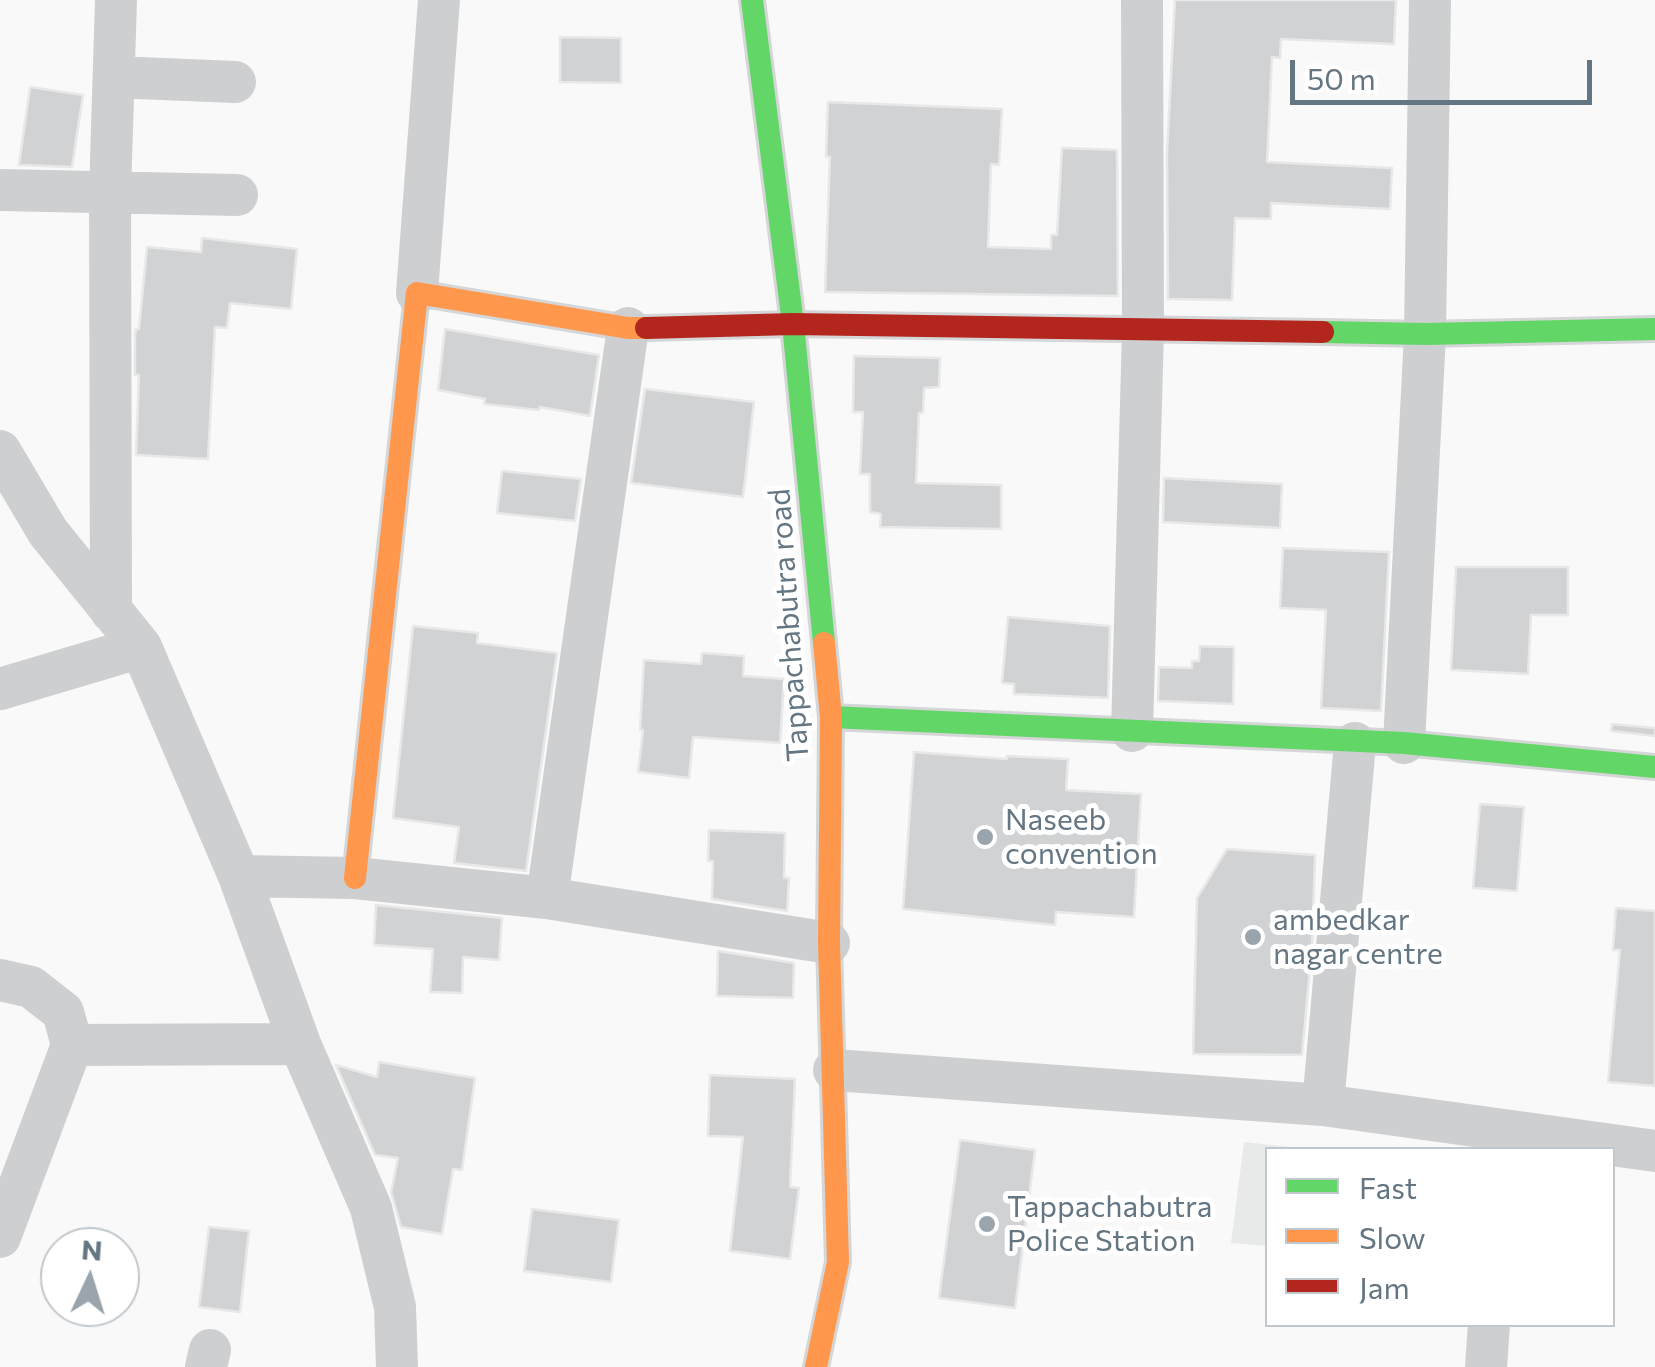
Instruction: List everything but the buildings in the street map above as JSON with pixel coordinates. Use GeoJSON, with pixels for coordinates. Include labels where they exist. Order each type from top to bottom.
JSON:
{"type":"FeatureCollection","features":[{"type":"Feature","properties":{"kind":"street"},"geometry":{"type":"LineString","coordinates":[[112,611],[110,193],[116,0]]}},
{"type":"Feature","properties":{"kind":"street"},"geometry":{"type":"LineString","coordinates":[[355,878],[417,293],[439,0]]}},
{"type":"Feature","properties":{"kind":"street","name":"Tappachabutra road"},"geometry":{"type":"LineString","coordinates":[[752,0],[793,324],[831,718],[828,943],[838,1262],[816,1367]]}},
{"type":"Feature","properties":{"kind":"street"},"geometry":{"type":"LineString","coordinates":[[1132,731],[1143,330],[1142,0]]}},
{"type":"Feature","properties":{"kind":"street"},"geometry":{"type":"LineString","coordinates":[[1404,744],[1425,334],[1430,0]]}},
{"type":"Feature","properties":{"kind":"street"},"geometry":{"type":"LineString","coordinates":[[114,77],[234,82]]}},
{"type":"Feature","properties":{"kind":"street"},"geometry":{"type":"LineString","coordinates":[[0,190],[237,195]]}},
{"type":"Feature","properties":{"kind":"street"},"geometry":{"type":"LineString","coordinates":[[417,293],[628,328],[793,324],[1425,334],[1655,329]]}},
{"type":"Feature","properties":{"kind":"street"},"geometry":{"type":"LineString","coordinates":[[548,898],[628,328]]}},
{"type":"Feature","properties":{"kind":"street"},"geometry":{"type":"LineString","coordinates":[[0,450],[48,532],[141,647],[239,876],[300,1044],[371,1208],[395,1306],[397,1367]]}},
{"type":"Feature","properties":{"kind":"street"},"geometry":{"type":"LineString","coordinates":[[0,517],[48,532]]}},
{"type":"Feature","properties":{"kind":"street"},"geometry":{"type":"LineString","coordinates":[[0,689],[141,647]]}},
{"type":"Feature","properties":{"kind":"street"},"geometry":{"type":"LineString","coordinates":[[831,718],[1404,744],[1655,767]]}},
{"type":"Feature","properties":{"kind":"street"},"geometry":{"type":"LineString","coordinates":[[1324,1105],[1355,744]]}},
{"type":"Feature","properties":{"kind":"street"},"geometry":{"type":"LineString","coordinates":[[239,876],[355,878],[548,898],[828,943]]}},
{"type":"Feature","properties":{"kind":"street"},"geometry":{"type":"LineString","coordinates":[[0,980],[31,987],[63,1012],[72,1045],[0,1237]]}},
{"type":"Feature","properties":{"kind":"street"},"geometry":{"type":"LineString","coordinates":[[72,1045],[300,1044]]}},
{"type":"Feature","properties":{"kind":"street"},"geometry":{"type":"LineString","coordinates":[[834,1070],[1324,1105],[1502,1140],[1599,1147]]}},
{"type":"Feature","properties":{"kind":"street"},"geometry":{"type":"LineString","coordinates":[[1615,1148],[1655,1151]]}},
{"type":"Feature","properties":{"kind":"street"},"geometry":{"type":"LineString","coordinates":[[1486,1367],[1489,1327]]}},
{"type":"Feature","properties":{"kind":"shaded area"},"geometry":{"type":"Polygon","coordinates":[[[1244,1142],[1290,1147],[1265,1147],[1265,1246],[1231,1243],[1244,1142]]]}},
{"type":"Feature","properties":{"kind":"traffic: fast"},"geometry":{"type":"LineString","coordinates":[[752,0],[793,324],[824,643]]}},
{"type":"Feature","properties":{"kind":"traffic: fast"},"geometry":{"type":"LineString","coordinates":[[1323,332],[1655,329]]}},
{"type":"Feature","properties":{"kind":"traffic: fast"},"geometry":{"type":"LineString","coordinates":[[831,717],[1404,743],[1655,767]]}},
{"type":"Feature","properties":{"kind":"traffic: slow"},"geometry":{"type":"LineString","coordinates":[[355,878],[417,293],[646,328]]}},
{"type":"Feature","properties":{"kind":"traffic: slow"},"geometry":{"type":"LineString","coordinates":[[816,1367],[838,1262],[829,943],[831,717],[824,643]]}},
{"type":"Feature","properties":{"kind":"traffic: jam"},"geometry":{"type":"LineString","coordinates":[[646,328],[793,324],[1323,332]]}},
{"type":"Feature","properties":{"kind":"place","name":"Naseeb convention"},"geometry":{"type":"Point","coordinates":[985,837]}},
{"type":"Feature","properties":{"kind":"place","name":"ambedkar nagar centre"},"geometry":{"type":"Point","coordinates":[1253,937]}},
{"type":"Feature","properties":{"kind":"place","name":"Tappachabutra Police Station"},"geometry":{"type":"Point","coordinates":[987,1224]}}]}
